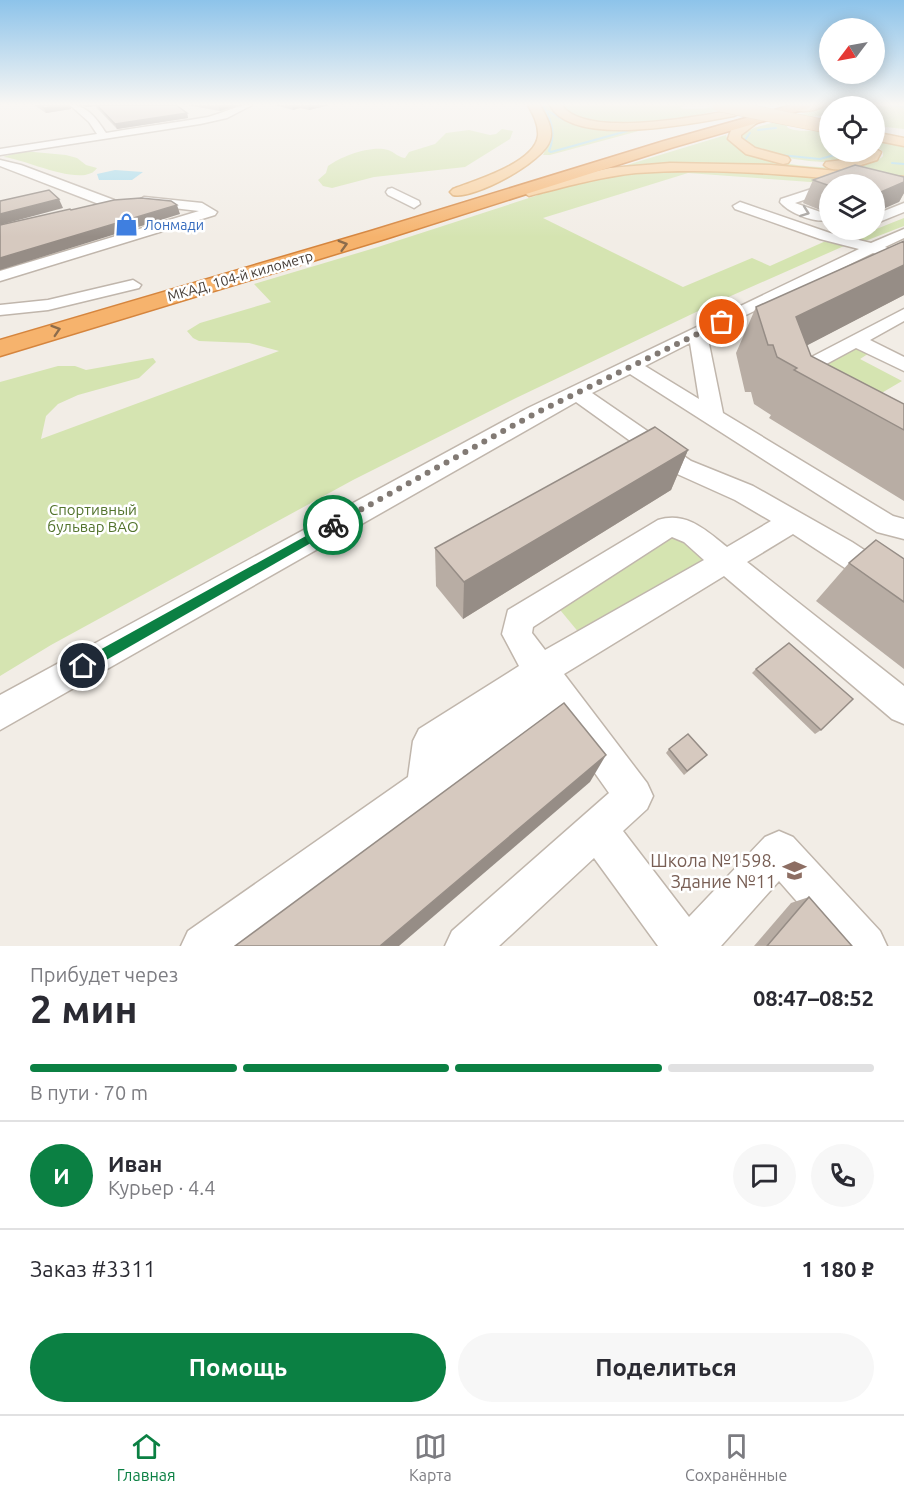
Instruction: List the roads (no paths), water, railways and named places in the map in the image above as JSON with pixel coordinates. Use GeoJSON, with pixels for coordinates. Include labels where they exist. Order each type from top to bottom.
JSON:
{"type":"FeatureCollection","features":[{"type":"Feature","properties":{"kind":"highway"},"geometry":{"type":"LineString","coordinates":[[570,159],[603,149]]}},
{"type":"Feature","properties":{"kind":"highway","name":"МКАД, 104-й километр"},"geometry":{"type":"LineString","coordinates":[[3,348],[480,204],[650,149]]}},
{"type":"Feature","properties":{"kind":"highway"},"geometry":{"type":"LineString","coordinates":[[336,227],[549,165]]}},
{"type":"Feature","properties":{"kind":"highway","name":"МКАД, 104-й километр"},"geometry":{"type":"LineString","coordinates":[[0,325],[154,279]]}},
{"type":"Feature","properties":{"kind":"main road"},"geometry":{"type":"LineString","coordinates":[[458,192],[526,161],[539,149]]}},
{"type":"Feature","properties":{"kind":"main road"},"geometry":{"type":"LineString","coordinates":[[747,149],[797,162],[833,165],[861,162]]}},
{"type":"Feature","properties":{"kind":"main road"},"geometry":{"type":"LineString","coordinates":[[480,204],[603,174],[661,168],[730,168],[904,181]]}},
{"type":"Feature","properties":{"kind":"street"},"geometry":{"type":"LineString","coordinates":[[1,156],[36,149]]}},
{"type":"Feature","properties":{"kind":"street"},"geometry":{"type":"LineString","coordinates":[[0,276],[210,212],[202,207],[121,202],[17,167],[1,156]]}},
{"type":"Feature","properties":{"kind":"street"},"geometry":{"type":"LineString","coordinates":[[885,190],[904,193]]}},
{"type":"Feature","properties":{"kind":"street"},"geometry":{"type":"LineString","coordinates":[[819,191],[786,202],[792,207],[819,217]]}},
{"type":"Feature","properties":{"kind":"street"},"geometry":{"type":"LineString","coordinates":[[392,192],[414,204]]}},
{"type":"Feature","properties":{"kind":"street"},"geometry":{"type":"LineString","coordinates":[[87,209],[121,202]]}},
{"type":"Feature","properties":{"kind":"street"},"geometry":{"type":"LineString","coordinates":[[740,206],[784,224],[819,231]]}},
{"type":"Feature","properties":{"kind":"street"},"geometry":{"type":"LineString","coordinates":[[885,215],[904,207]]}},
{"type":"Feature","properties":{"kind":"street"},"geometry":{"type":"LineString","coordinates":[[885,235],[904,233]]}},
{"type":"Feature","properties":{"kind":"street"},"geometry":{"type":"LineString","coordinates":[[0,713],[401,487],[577,393],[698,333],[854,240]]}},
{"type":"Feature","properties":{"kind":"street"},"geometry":{"type":"LineString","coordinates":[[858,240],[904,259]]}},
{"type":"Feature","properties":{"kind":"street"},"geometry":{"type":"LineString","coordinates":[[0,310],[48,305],[133,285]]}},
{"type":"Feature","properties":{"kind":"street"},"geometry":{"type":"LineString","coordinates":[[822,403],[812,397],[807,367],[904,314]]}},
{"type":"Feature","properties":{"kind":"street"},"geometry":{"type":"LineString","coordinates":[[698,333],[713,418]]}},
{"type":"Feature","properties":{"kind":"street"},"geometry":{"type":"LineString","coordinates":[[856,340],[904,365]]}},
{"type":"Feature","properties":{"kind":"street"},"geometry":{"type":"LineString","coordinates":[[631,366],[886,525],[904,529]]}},
{"type":"Feature","properties":{"kind":"street"},"geometry":{"type":"LineString","coordinates":[[577,393],[682,467],[744,493],[842,550],[904,591]]}},
{"type":"Feature","properties":{"kind":"street"},"geometry":{"type":"LineString","coordinates":[[203,946],[425,787],[549,681],[727,561],[792,522]]}},
{"type":"Feature","properties":{"kind":"street"},"geometry":{"type":"LineString","coordinates":[[468,946],[634,796],[523,646],[517,634],[519,620],[667,527],[679,527],[693,535],[904,707]]}},
{"type":"Feature","properties":{"kind":"street"},"geometry":{"type":"LineString","coordinates":[[597,829],[684,946]]}},
{"type":"Feature","properties":{"kind":"street"},"geometry":{"type":"LineString","coordinates":[[692,946],[779,851],[865,946]]}},
{"type":"Feature","properties":{"kind":"water"},"geometry":{"type":"Polygon","coordinates":[[[115,170],[143,172],[132,180],[99,180],[97,174],[115,170]]]}},
{"type":"Feature","properties":{"kind":"waterway"},"geometry":{"type":"LineString","coordinates":[[549,149],[551,152],[561,149]]}},
{"type":"Feature","properties":{"kind":"waterway"},"geometry":{"type":"LineString","coordinates":[[780,155],[819,159]]}},
{"type":"Feature","properties":{"kind":"waterway"},"geometry":{"type":"LineString","coordinates":[[892,163],[904,164]]}},
{"type":"Feature","properties":{"kind":"place","name":"Лонмади"},"geometry":{"type":"Point","coordinates":[126,225]}},
{"type":"Feature","properties":{"kind":"place","name":"Школа №1598. Здание №11"},"geometry":{"type":"Point","coordinates":[794,870]}},
{"type":"Feature","properties":{"kind":"park label","name":"Спортивный бульвар ВАО"},"geometry":{"type":"Point","coordinates":[93,518]}}]}
